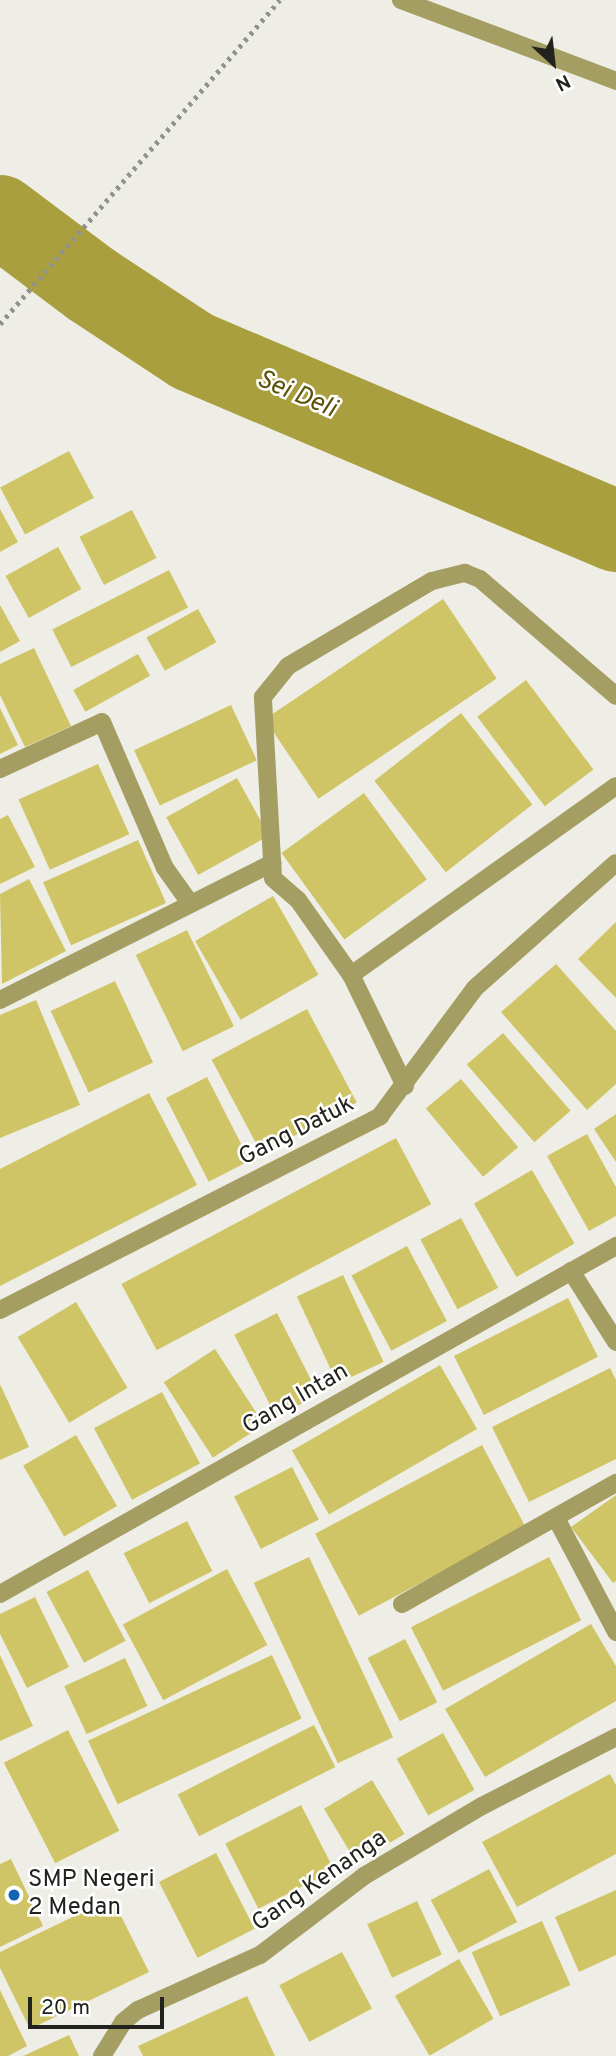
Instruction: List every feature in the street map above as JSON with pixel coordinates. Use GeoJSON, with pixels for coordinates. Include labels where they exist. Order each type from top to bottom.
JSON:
{"type":"FeatureCollection","features":[{"type":"Feature","properties":{"kind":"street"},"geometry":{"type":"LineString","coordinates":[[401,0],[614,74]]}},
{"type":"Feature","properties":{"kind":"street"},"geometry":{"type":"LineString","coordinates":[[405,1086],[351,975],[298,900],[273,878],[261,709],[271,682],[288,666],[432,581],[465,573],[480,579],[616,696]]}},
{"type":"Feature","properties":{"kind":"street"},"geometry":{"type":"LineString","coordinates":[[0,769],[102,722],[165,868],[190,902]]}},
{"type":"Feature","properties":{"kind":"street"},"geometry":{"type":"LineString","coordinates":[[351,975],[616,786]]}},
{"type":"Feature","properties":{"kind":"street"},"geometry":{"type":"LineString","coordinates":[[0,1000],[272,863]]}},
{"type":"Feature","properties":{"kind":"street","name":"Gang Datuk"},"geometry":{"type":"LineString","coordinates":[[0,1310],[362,1129],[380,1116],[405,1086],[436,1036],[475,988],[616,863]]}},
{"type":"Feature","properties":{"kind":"street","name":"Gang Intan"},"geometry":{"type":"LineString","coordinates":[[0,1594],[616,1245]]}},
{"type":"Feature","properties":{"kind":"street"},"geometry":{"type":"LineString","coordinates":[[571,1271],[616,1342]]}},
{"type":"Feature","properties":{"kind":"street"},"geometry":{"type":"LineString","coordinates":[[402,1604],[616,1483]]}},
{"type":"Feature","properties":{"kind":"street"},"geometry":{"type":"LineString","coordinates":[[556,1518],[616,1632]]}},
{"type":"Feature","properties":{"kind":"street","name":"Gang Kenanga"},"geometry":{"type":"LineString","coordinates":[[102,2056],[122,2022],[138,2010],[261,1955],[364,1876],[482,1806],[616,1737]]}},
{"type":"Feature","properties":{"kind":"path"},"geometry":{"type":"LineString","coordinates":[[0,324],[172,120],[280,0]]}},
{"type":"Feature","properties":{"kind":"building"},"geometry":{"type":"Polygon","coordinates":[[[69,451],[94,498],[25,534],[0,488],[69,451]]]}},
{"type":"Feature","properties":{"kind":"building"},"geometry":{"type":"Polygon","coordinates":[[[0,509],[18,542],[0,552],[0,509]]]}},
{"type":"Feature","properties":{"kind":"building"},"geometry":{"type":"Polygon","coordinates":[[[132,510],[157,558],[104,585],[79,537],[132,510]]]}},
{"type":"Feature","properties":{"kind":"building"},"geometry":{"type":"Polygon","coordinates":[[[58,547],[81,589],[29,618],[6,576],[58,547]]]}},
{"type":"Feature","properties":{"kind":"building"},"geometry":{"type":"Polygon","coordinates":[[[169,570],[188,607],[71,667],[52,629],[169,570]]]}},
{"type":"Feature","properties":{"kind":"building"},"geometry":{"type":"Polygon","coordinates":[[[443,599],[497,679],[318,799],[265,719],[443,599]]]}},
{"type":"Feature","properties":{"kind":"building"},"geometry":{"type":"Polygon","coordinates":[[[0,605],[20,641],[0,652],[0,605]]]}},
{"type":"Feature","properties":{"kind":"building"},"geometry":{"type":"Polygon","coordinates":[[[198,609],[216,642],[165,671],[146,638],[198,609]]]}},
{"type":"Feature","properties":{"kind":"building"},"geometry":{"type":"Polygon","coordinates":[[[34,648],[71,726],[25,747],[0,695],[0,664],[34,648]]]}},
{"type":"Feature","properties":{"kind":"building"},"geometry":{"type":"Polygon","coordinates":[[[138,654],[150,676],[85,712],[73,690],[138,654]]]}},
{"type":"Feature","properties":{"kind":"building"},"geometry":{"type":"Polygon","coordinates":[[[526,680],[593,769],[545,806],[477,717],[526,680]]]}},
{"type":"Feature","properties":{"kind":"building"},"geometry":{"type":"Polygon","coordinates":[[[231,705],[257,760],[160,806],[134,750],[231,705]]]}},
{"type":"Feature","properties":{"kind":"building"},"geometry":{"type":"Polygon","coordinates":[[[0,708],[18,745],[0,754],[0,708]]]}},
{"type":"Feature","properties":{"kind":"building"},"geometry":{"type":"Polygon","coordinates":[[[461,713],[532,804],[446,872],[374,781],[461,713]]]}},
{"type":"Feature","properties":{"kind":"building"},"geometry":{"type":"Polygon","coordinates":[[[98,764],[129,834],[50,870],[19,799],[98,764]]]}},
{"type":"Feature","properties":{"kind":"building"},"geometry":{"type":"Polygon","coordinates":[[[237,778],[269,836],[198,875],[166,817],[237,778]]]}},
{"type":"Feature","properties":{"kind":"building"},"geometry":{"type":"Polygon","coordinates":[[[364,793],[427,880],[344,940],[281,853],[364,793]]]}},
{"type":"Feature","properties":{"kind":"building"},"geometry":{"type":"Polygon","coordinates":[[[8,815],[35,867],[0,884],[0,819],[8,815]]]}},
{"type":"Feature","properties":{"kind":"building"},"geometry":{"type":"Polygon","coordinates":[[[138,840],[166,903],[71,945],[43,882],[138,840]]]}},
{"type":"Feature","properties":{"kind":"building"},"geometry":{"type":"Polygon","coordinates":[[[29,879],[66,951],[2,984],[0,894],[29,879]]]}},
{"type":"Feature","properties":{"kind":"building"},"geometry":{"type":"Polygon","coordinates":[[[273,896],[318,975],[241,1020],[195,941],[273,896]]]}},
{"type":"Feature","properties":{"kind":"building"},"geometry":{"type":"Polygon","coordinates":[[[616,922],[616,998],[578,959],[616,922]]]}},
{"type":"Feature","properties":{"kind":"building"},"geometry":{"type":"Polygon","coordinates":[[[187,930],[234,1026],[183,1051],[136,955],[187,930]]]}},
{"type":"Feature","properties":{"kind":"building"},"geometry":{"type":"Polygon","coordinates":[[[556,964],[616,1031],[616,1084],[587,1110],[501,1012],[556,964]]]}},
{"type":"Feature","properties":{"kind":"building"},"geometry":{"type":"Polygon","coordinates":[[[115,981],[153,1063],[89,1093],[51,1011],[115,981]]]}},
{"type":"Feature","properties":{"kind":"building"},"geometry":{"type":"Polygon","coordinates":[[[36,1000],[80,1105],[0,1138],[0,1015],[36,1000]]]}},
{"type":"Feature","properties":{"kind":"building"},"geometry":{"type":"Polygon","coordinates":[[[307,1009],[357,1103],[261,1153],[212,1060],[307,1009]]]}},
{"type":"Feature","properties":{"kind":"building"},"geometry":{"type":"Polygon","coordinates":[[[503,1033],[571,1111],[534,1142],[467,1064],[503,1033]]]}},
{"type":"Feature","properties":{"kind":"building"},"geometry":{"type":"Polygon","coordinates":[[[207,1077],[250,1161],[209,1182],[166,1098],[207,1077]]]}},
{"type":"Feature","properties":{"kind":"building"},"geometry":{"type":"Polygon","coordinates":[[[461,1079],[518,1147],[483,1177],[426,1109],[461,1079]]]}},
{"type":"Feature","properties":{"kind":"building"},"geometry":{"type":"Polygon","coordinates":[[[149,1093],[197,1185],[0,1286],[0,1169],[149,1093]]]}},
{"type":"Feature","properties":{"kind":"building"},"geometry":{"type":"Polygon","coordinates":[[[616,1114],[616,1162],[594,1129],[616,1114]]]}},
{"type":"Feature","properties":{"kind":"building"},"geometry":{"type":"Polygon","coordinates":[[[587,1134],[616,1187],[616,1216],[589,1231],[547,1156],[587,1134]]]}},
{"type":"Feature","properties":{"kind":"building"},"geometry":{"type":"Polygon","coordinates":[[[396,1138],[431,1204],[157,1350],[121,1284],[396,1138]]]}},
{"type":"Feature","properties":{"kind":"building"},"geometry":{"type":"Polygon","coordinates":[[[532,1170],[574,1244],[516,1277],[474,1204],[532,1170]]]}},
{"type":"Feature","properties":{"kind":"building"},"geometry":{"type":"Polygon","coordinates":[[[461,1218],[498,1288],[457,1309],[420,1240],[461,1218]]]}},
{"type":"Feature","properties":{"kind":"building"},"geometry":{"type":"Polygon","coordinates":[[[407,1246],[447,1321],[391,1351],[351,1276],[407,1246]]]}},
{"type":"Feature","properties":{"kind":"building"},"geometry":{"type":"Polygon","coordinates":[[[343,1275],[384,1362],[337,1384],[297,1297],[343,1275]]]}},
{"type":"Feature","properties":{"kind":"building"},"geometry":{"type":"Polygon","coordinates":[[[568,1298],[598,1357],[484,1415],[454,1356],[568,1298]]]}},
{"type":"Feature","properties":{"kind":"building"},"geometry":{"type":"Polygon","coordinates":[[[76,1302],[128,1388],[69,1423],[18,1337],[76,1302]]]}},
{"type":"Feature","properties":{"kind":"building"},"geometry":{"type":"Polygon","coordinates":[[[277,1313],[319,1395],[276,1417],[234,1335],[277,1313]]]}},
{"type":"Feature","properties":{"kind":"building"},"geometry":{"type":"Polygon","coordinates":[[[215,1349],[264,1424],[213,1458],[164,1382],[215,1349]]]}},
{"type":"Feature","properties":{"kind":"building"},"geometry":{"type":"Polygon","coordinates":[[[440,1365],[477,1429],[329,1515],[292,1451],[440,1365]]]}},
{"type":"Feature","properties":{"kind":"building"},"geometry":{"type":"Polygon","coordinates":[[[610,1368],[616,1380],[616,1459],[529,1502],[492,1427],[610,1368]]]}},
{"type":"Feature","properties":{"kind":"building"},"geometry":{"type":"Polygon","coordinates":[[[0,1384],[29,1447],[0,1460],[0,1384]]]}},
{"type":"Feature","properties":{"kind":"building"},"geometry":{"type":"Polygon","coordinates":[[[162,1392],[200,1464],[132,1500],[94,1428],[162,1392]]]}},
{"type":"Feature","properties":{"kind":"building"},"geometry":{"type":"Polygon","coordinates":[[[76,1435],[117,1506],[64,1537],[23,1466],[76,1435]]]}},
{"type":"Feature","properties":{"kind":"building"},"geometry":{"type":"Polygon","coordinates":[[[482,1445],[526,1527],[359,1616],[315,1534],[482,1445]]]}},
{"type":"Feature","properties":{"kind":"building"},"geometry":{"type":"Polygon","coordinates":[[[292,1467],[319,1520],[261,1549],[234,1497],[292,1467]]]}},
{"type":"Feature","properties":{"kind":"building"},"geometry":{"type":"Polygon","coordinates":[[[616,1495],[616,1581],[613,1583],[571,1527],[616,1495]]]}},
{"type":"Feature","properties":{"kind":"building"},"geometry":{"type":"Polygon","coordinates":[[[187,1521],[212,1571],[149,1603],[124,1553],[187,1521]]]}},
{"type":"Feature","properties":{"kind":"building"},"geometry":{"type":"Polygon","coordinates":[[[309,1557],[393,1737],[338,1763],[254,1583],[309,1557]]]}},
{"type":"Feature","properties":{"kind":"building"},"geometry":{"type":"Polygon","coordinates":[[[549,1557],[581,1620],[443,1691],[411,1627],[549,1557]]]}},
{"type":"Feature","properties":{"kind":"building"},"geometry":{"type":"Polygon","coordinates":[[[227,1569],[267,1645],[163,1700],[123,1624],[227,1569]]]}},
{"type":"Feature","properties":{"kind":"building"},"geometry":{"type":"Polygon","coordinates":[[[88,1570],[126,1641],[84,1663],[47,1592],[88,1570]]]}},
{"type":"Feature","properties":{"kind":"building"},"geometry":{"type":"Polygon","coordinates":[[[35,1597],[69,1667],[27,1688],[0,1634],[0,1614],[35,1597]]]}},
{"type":"Feature","properties":{"kind":"building"},"geometry":{"type":"Polygon","coordinates":[[[591,1624],[616,1666],[616,1701],[485,1777],[445,1709],[591,1624]]]}},
{"type":"Feature","properties":{"kind":"building"},"geometry":{"type":"Polygon","coordinates":[[[405,1639],[437,1702],[400,1721],[368,1658],[405,1639]]]}},
{"type":"Feature","properties":{"kind":"building"},"geometry":{"type":"Polygon","coordinates":[[[0,1655],[33,1726],[0,1741],[0,1655]]]}},
{"type":"Feature","properties":{"kind":"building"},"geometry":{"type":"Polygon","coordinates":[[[272,1655],[302,1718],[118,1804],[88,1741],[272,1655]]]}},
{"type":"Feature","properties":{"kind":"building"},"geometry":{"type":"Polygon","coordinates":[[[125,1658],[147,1706],[87,1734],[64,1686],[125,1658]]]}},
{"type":"Feature","properties":{"kind":"building"},"geometry":{"type":"Polygon","coordinates":[[[314,1725],[335,1767],[199,1836],[178,1794],[314,1725]]]}},
{"type":"Feature","properties":{"kind":"building"},"geometry":{"type":"Polygon","coordinates":[[[68,1730],[119,1831],[55,1863],[4,1763],[68,1730]]]}},
{"type":"Feature","properties":{"kind":"building"},"geometry":{"type":"Polygon","coordinates":[[[443,1733],[475,1790],[428,1816],[397,1759],[443,1733]]]}},
{"type":"Feature","properties":{"kind":"building"},"geometry":{"type":"Polygon","coordinates":[[[610,1774],[616,1785],[616,1854],[517,1907],[482,1842],[610,1774]]]}},
{"type":"Feature","properties":{"kind":"building"},"geometry":{"type":"Polygon","coordinates":[[[372,1780],[404,1834],[356,1863],[324,1809],[372,1780]]]}},
{"type":"Feature","properties":{"kind":"building"},"geometry":{"type":"Polygon","coordinates":[[[301,1805],[334,1870],[258,1909],[225,1844],[301,1805]]]}},
{"type":"Feature","properties":{"kind":"building"},"geometry":{"type":"Polygon","coordinates":[[[216,1853],[255,1929],[198,1958],[159,1882],[216,1853]]]}},
{"type":"Feature","properties":{"kind":"building","name":"SMP Negeri 2 Medan"},"geometry":{"type":"Polygon","coordinates":[[[11,1859],[43,1926],[0,1947],[0,1864],[11,1859]]]}},
{"type":"Feature","properties":{"kind":"building"},"geometry":{"type":"Polygon","coordinates":[[[489,1869],[517,1922],[459,1953],[431,1900],[489,1869]]]}},
{"type":"Feature","properties":{"kind":"building"},"geometry":{"type":"Polygon","coordinates":[[[616,1890],[616,1955],[579,1972],[555,1917],[616,1890]]]}},
{"type":"Feature","properties":{"kind":"building"},"geometry":{"type":"Polygon","coordinates":[[[112,1898],[149,1972],[30,2029],[0,1968],[0,1952],[112,1898]]]}},
{"type":"Feature","properties":{"kind":"building"},"geometry":{"type":"Polygon","coordinates":[[[417,1901],[442,1954],[392,1978],[367,1924],[417,1901]]]}},
{"type":"Feature","properties":{"kind":"building"},"geometry":{"type":"Polygon","coordinates":[[[542,1921],[570,1985],[500,2016],[472,1952],[542,1921]]]}},
{"type":"Feature","properties":{"kind":"building"},"geometry":{"type":"Polygon","coordinates":[[[342,1952],[372,2009],[309,2042],[279,1985],[342,1952]]]}},
{"type":"Feature","properties":{"kind":"building"},"geometry":{"type":"Polygon","coordinates":[[[459,1959],[494,2019],[429,2056],[395,1996],[459,1959]]]}},
{"type":"Feature","properties":{"kind":"building"},"geometry":{"type":"Polygon","coordinates":[[[0,1990],[27,2046],[8,2056],[0,2056],[0,1990]]]}},
{"type":"Feature","properties":{"kind":"building"},"geometry":{"type":"Polygon","coordinates":[[[247,1996],[275,2056],[143,2056],[138,2046],[247,1996]]]}},
{"type":"Feature","properties":{"kind":"building"},"geometry":{"type":"Polygon","coordinates":[[[69,2035],[79,2056],[23,2056],[69,2035]]]}},
{"type":"Feature","properties":{"kind":"waterway","name":"Sei Deli"},"geometry":{"type":"LineString","coordinates":[[0,216],[92,285],[192,351],[616,531]]}},
{"type":"Feature","properties":{"kind":"place","name":"SMP Negeri 2 Medan"},"geometry":{"type":"Point","coordinates":[14,1895]}}]}
